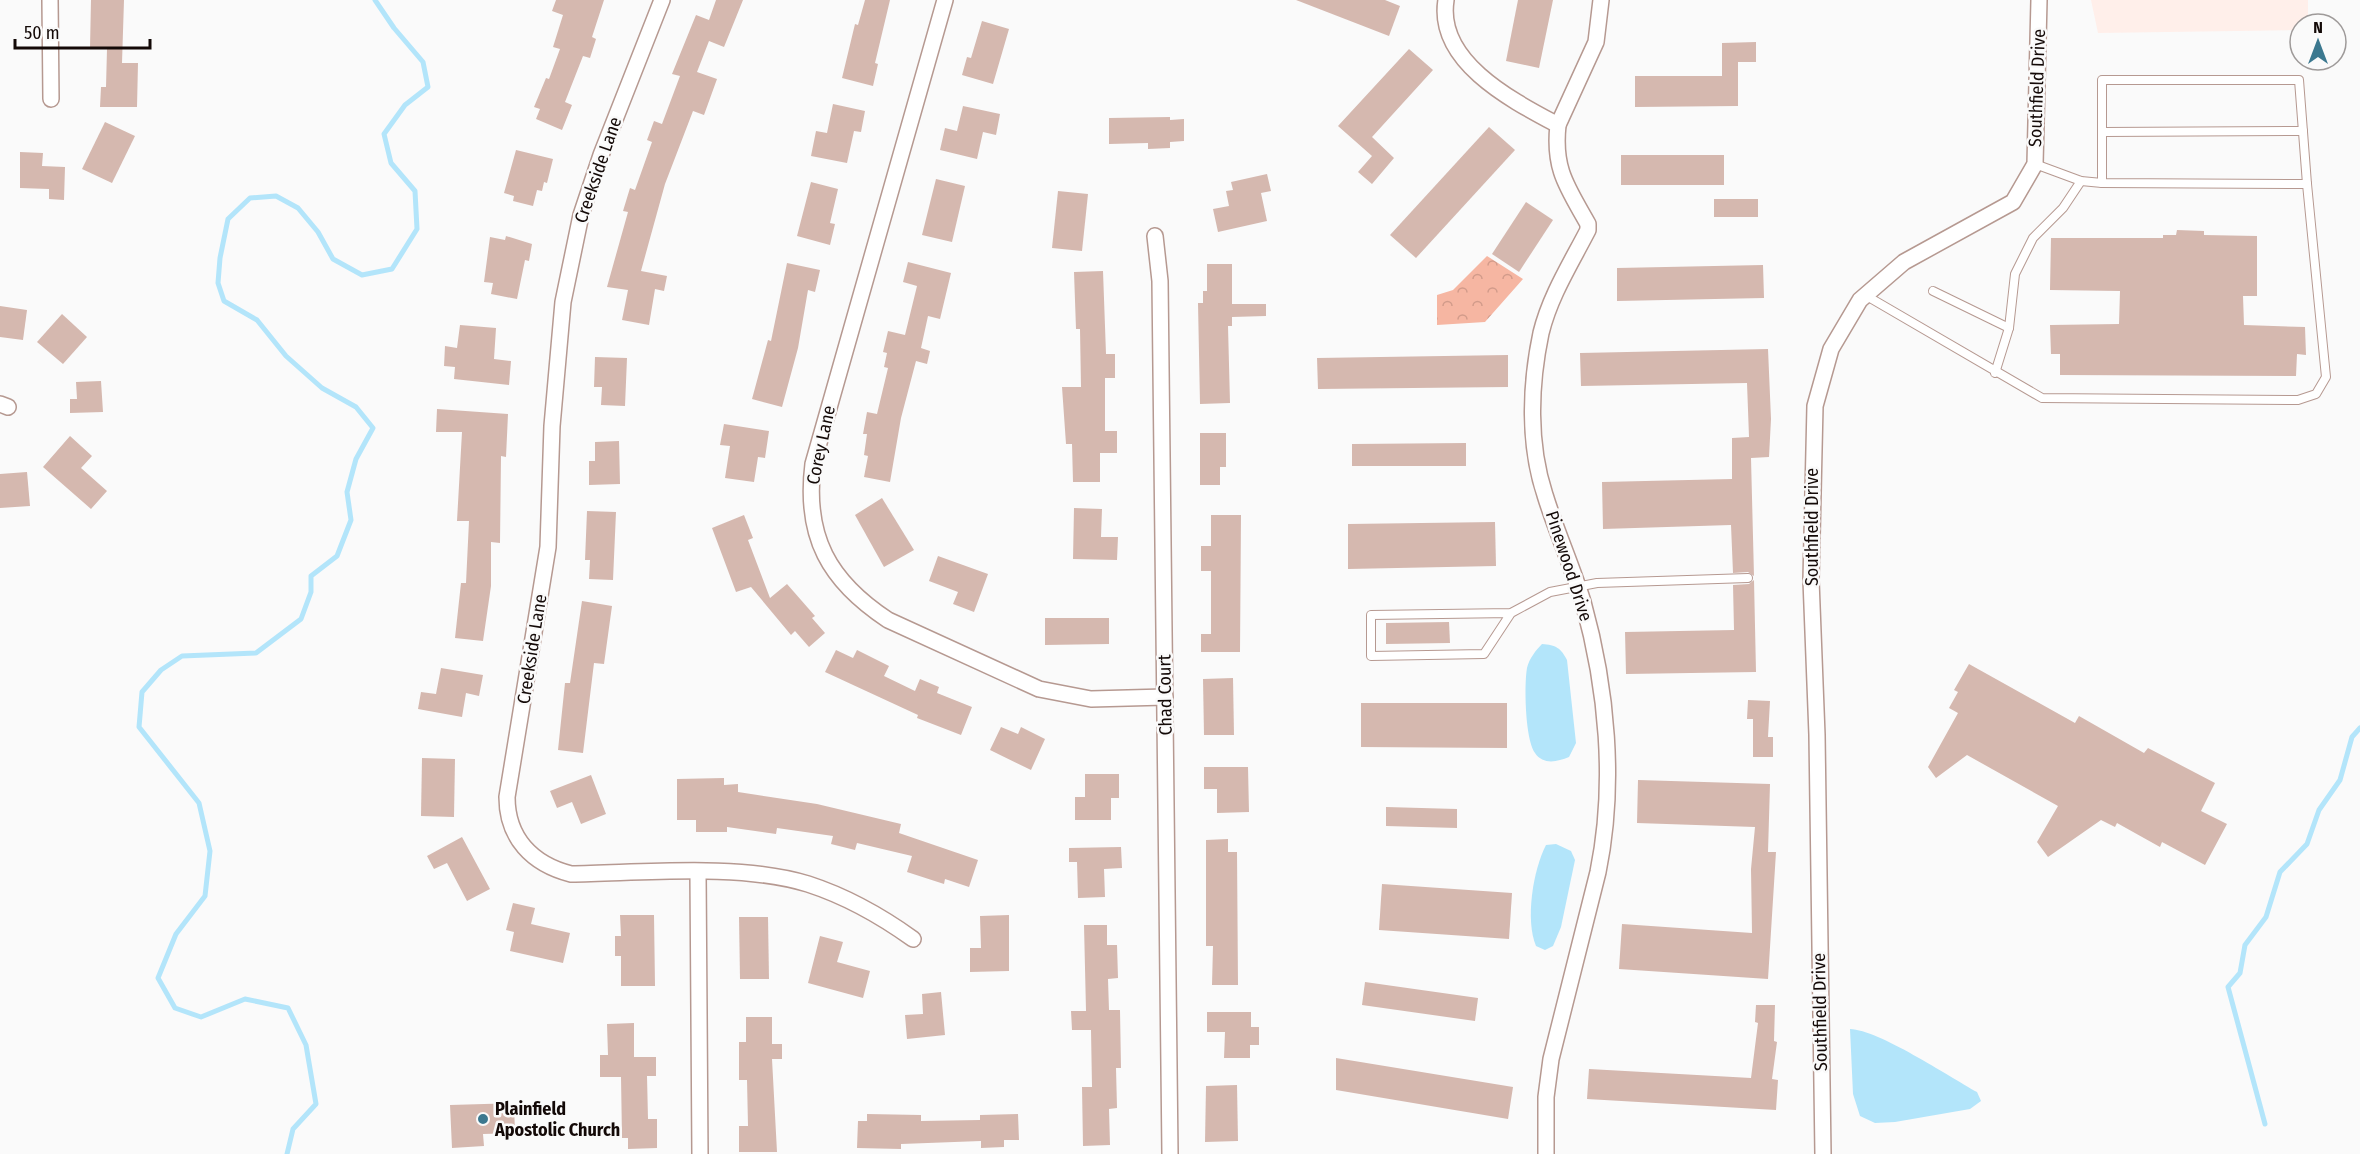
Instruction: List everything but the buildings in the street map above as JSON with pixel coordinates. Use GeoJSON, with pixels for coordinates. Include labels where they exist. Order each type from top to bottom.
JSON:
{"type":"FeatureCollection","features":[{"type":"Feature","properties":{"kind":"street"},"geometry":{"type":"LineString","coordinates":[[50,0],[51,99]]}},
{"type":"Feature","properties":{"kind":"street","name":"Creekside Lane"},"geometry":{"type":"LineString","coordinates":[[662,0],[601,155],[581,215],[563,302],[552,426],[548,547],[507,813],[517,840],[529,853],[555,870],[571,874],[742,872],[807,884],[849,901],[891,923],[913,939]]}},
{"type":"Feature","properties":{"kind":"street","name":"Corey Lane"},"geometry":{"type":"LineString","coordinates":[[945,0],[813,464],[810,488],[818,538],[825,559],[850,592],[866,605],[899,625],[1039,689],[1092,699],[1165,697]]}},
{"type":"Feature","properties":{"kind":"street"},"geometry":{"type":"LineString","coordinates":[[1446,0],[1445,7],[1452,43],[1481,78],[1522,106],[1558,125]]}},
{"type":"Feature","properties":{"kind":"street","name":"Pinewood Drive"},"geometry":{"type":"LineString","coordinates":[[1546,1154],[1546,1097],[1551,1059],[1604,842],[1606,781],[1604,708],[1594,650],[1578,587],[1544,493],[1533,433],[1534,382],[1541,333],[1550,301],[1588,230],[1588,224],[1563,180],[1557,137],[1558,125],[1596,42],[1601,0]]}},
{"type":"Feature","properties":{"kind":"street","name":"Southfield Drive"},"geometry":{"type":"LineString","coordinates":[[1823,1154],[1817,735],[1811,569],[1815,406],[1831,349],[1865,295],[1904,262],[2013,202],[2035,164],[2039,0]]}},
{"type":"Feature","properties":{"kind":"street","name":"Chad Court"},"geometry":{"type":"LineString","coordinates":[[1155,236],[1160,281],[1170,1154]]}},
{"type":"Feature","properties":{"kind":"street"},"geometry":{"type":"LineString","coordinates":[[698,873],[700,1154]]}},
{"type":"Feature","properties":{"kind":"lane"},"geometry":{"type":"LineString","coordinates":[[1865,295],[2042,399],[2298,400],[2316,394],[2326,377],[2299,80],[2102,80],[2102,183]]}},
{"type":"Feature","properties":{"kind":"lane"},"geometry":{"type":"LineString","coordinates":[[2103,132],[2303,131]]}},
{"type":"Feature","properties":{"kind":"lane"},"geometry":{"type":"LineString","coordinates":[[2035,164],[2081,181],[2102,183],[2307,184]]}},
{"type":"Feature","properties":{"kind":"lane"},"geometry":{"type":"LineString","coordinates":[[1995,373],[2009,328],[2015,274],[2033,238],[2063,208],[2081,181]]}},
{"type":"Feature","properties":{"kind":"lane"},"geometry":{"type":"LineString","coordinates":[[1933,291],[2009,328]]}},
{"type":"Feature","properties":{"kind":"lane"},"geometry":{"type":"LineString","coordinates":[[1511,613],[1484,654],[1371,656],[1371,615],[1511,613],[1550,592],[1597,583],[1748,578]]}},
{"type":"Feature","properties":{"kind":"shaded area"},"geometry":{"type":"Polygon","coordinates":[[[2091,0],[2308,0],[2308,12],[2288,12],[2288,30],[2098,33],[2091,0]]]}},
{"type":"Feature","properties":{"kind":"green space"},"geometry":{"type":"Polygon","coordinates":[[[1487,256],[1523,279],[1485,322],[1437,325],[1437,295],[1453,290],[1487,256]]]}},
{"type":"Feature","properties":{"kind":"water"},"geometry":{"type":"Polygon","coordinates":[[[1542,644],[1558,648],[1567,660],[1576,743],[1569,757],[1555,761],[1546,761],[1538,757],[1532,746],[1527,724],[1527,668],[1529,661],[1542,644]]]}},
{"type":"Feature","properties":{"kind":"water"},"geometry":{"type":"Polygon","coordinates":[[[1556,844],[1571,851],[1575,860],[1561,927],[1553,946],[1545,950],[1536,946],[1533,935],[1532,895],[1541,855],[1546,845],[1556,844]]]}},
{"type":"Feature","properties":{"kind":"water"},"geometry":{"type":"Polygon","coordinates":[[[1850,1029],[1863,1031],[1895,1045],[1977,1092],[1981,1101],[1970,1109],[1895,1122],[1875,1123],[1860,1116],[1853,1094],[1850,1029]]]}},
{"type":"Feature","properties":{"kind":"waterway"},"geometry":{"type":"LineString","coordinates":[[287,1154],[293,1129],[316,1104],[306,1045],[288,1008],[245,999],[201,1017],[175,1008],[158,978],[176,934],[205,896],[210,851],[199,803],[139,727],[142,692],[161,670],[182,656],[256,653],[301,619],[311,592],[311,576],[337,556],[351,520],[347,492],[356,459],[373,428],[356,407],[322,388],[286,356],[257,320],[224,301],[218,283],[220,258],[228,219],[250,198],[276,196],[298,208],[318,232],[333,259],[362,275],[392,269],[417,229],[415,191],[391,163],[384,134],[405,105],[428,87],[423,62],[394,28],[375,0]]}},
{"type":"Feature","properties":{"kind":"waterway"},"geometry":{"type":"LineString","coordinates":[[2265,1124],[2228,987],[2240,973],[2245,945],[2266,917],[2280,872],[2307,844],[2319,810],[2340,780],[2352,737],[2360,728]]}},
{"type":"Feature","properties":{"kind":"place","name":"Plainfield Apostolic Church"},"geometry":{"type":"Point","coordinates":[483,1119]}}]}
